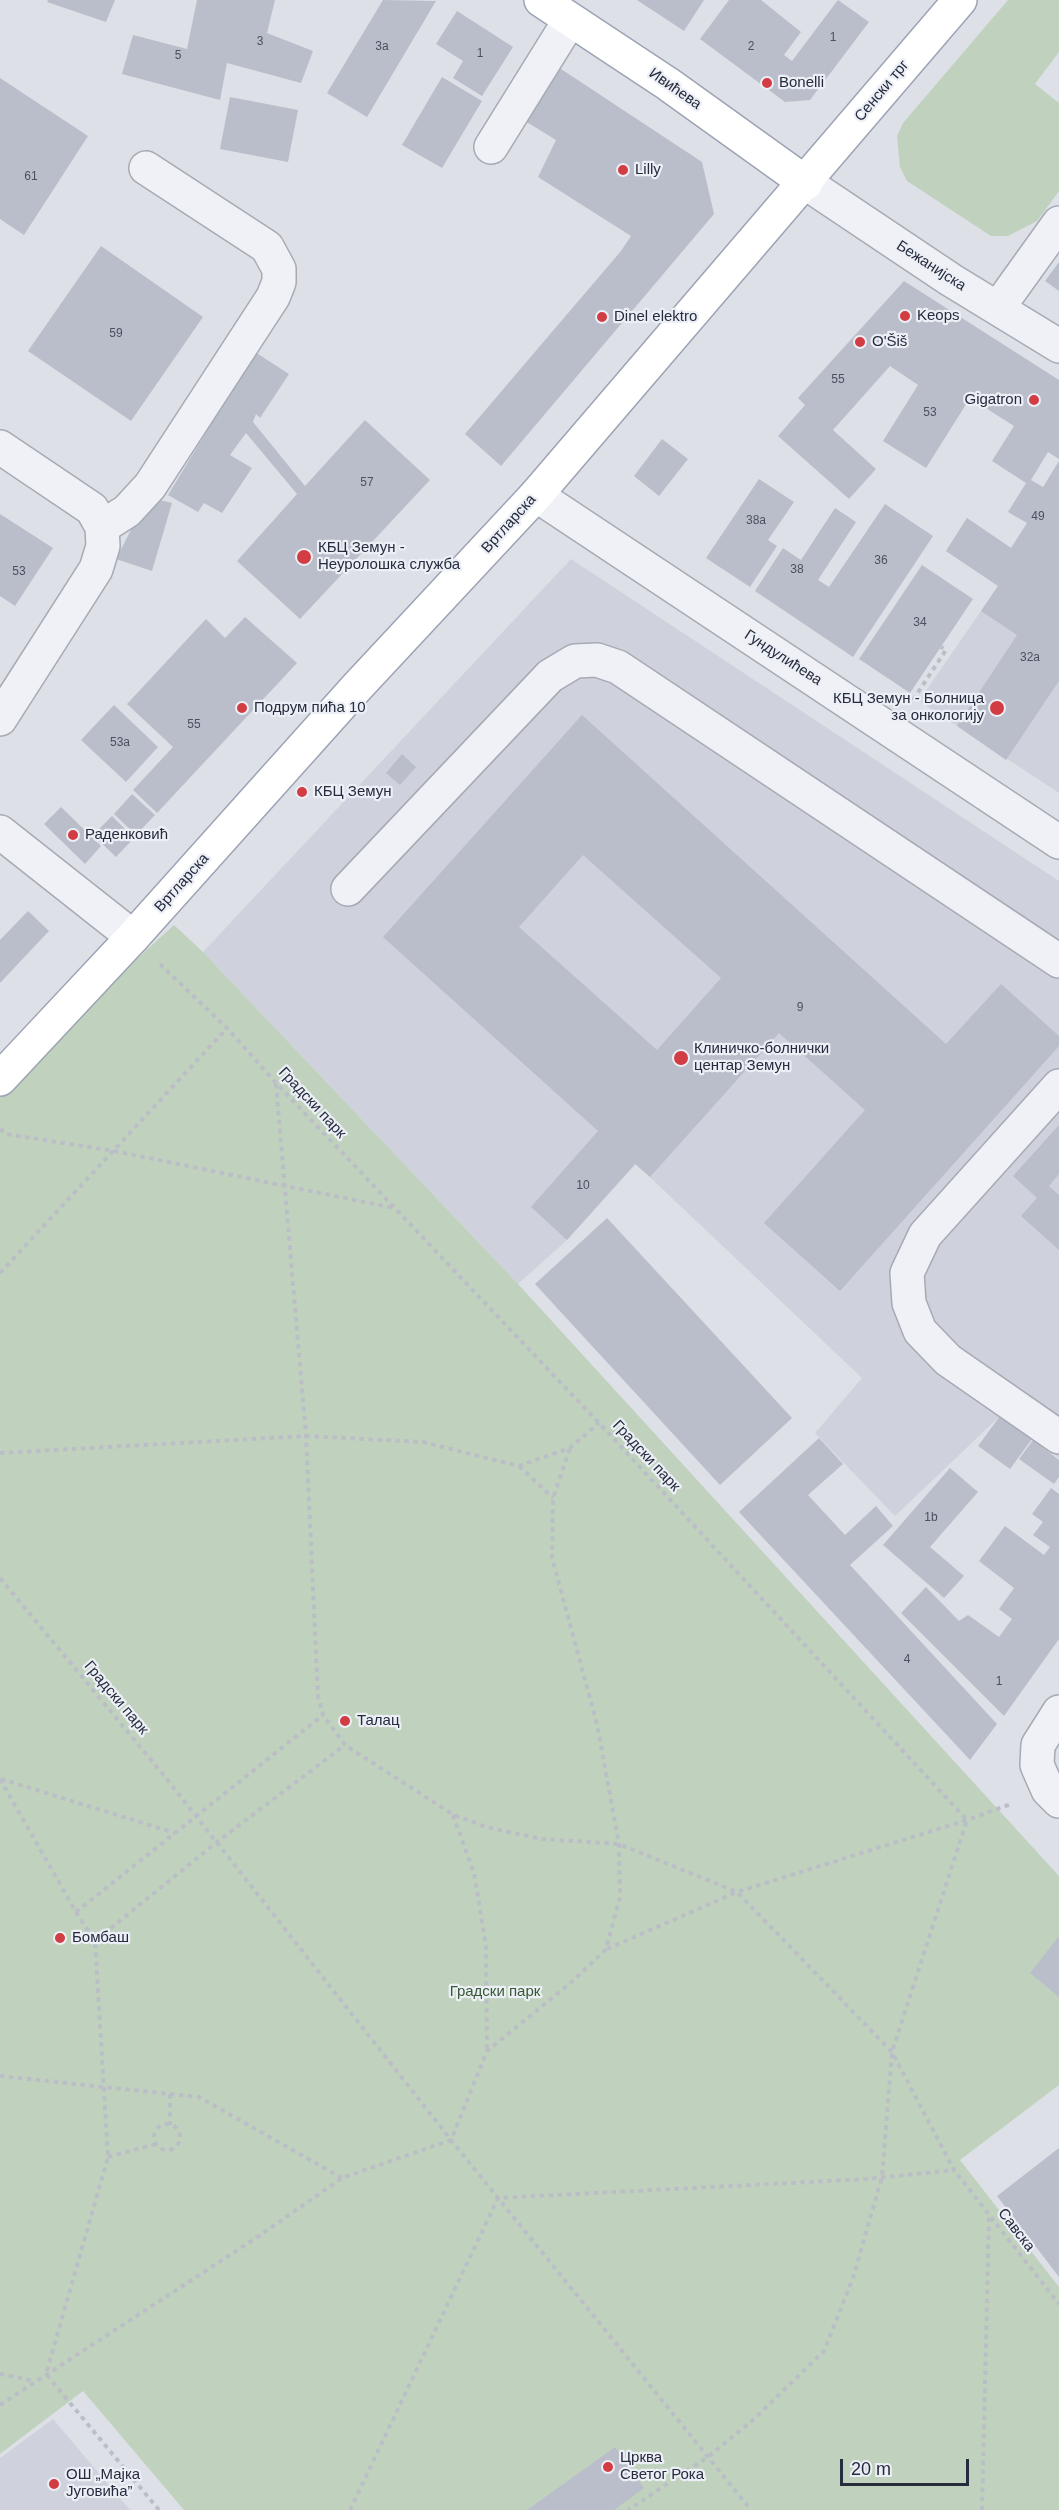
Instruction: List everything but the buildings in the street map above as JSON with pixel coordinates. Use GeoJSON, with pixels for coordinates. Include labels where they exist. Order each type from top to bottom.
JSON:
{"type":"FeatureCollection","features":[{"type":"Feature","properties":{"kind":"main road","name":"Ивићева"},"geometry":{"type":"LineString","coordinates":[[541,0],[668,84],[806,183]]}},
{"type":"Feature","properties":{"kind":"main road","name":"Сенски трг"},"geometry":{"type":"LineString","coordinates":[[806,183],[960,0]]}},
{"type":"Feature","properties":{"kind":"main road","name":"Вртларска"},"geometry":{"type":"LineString","coordinates":[[0,1079],[133,937],[357,687],[536,495],[806,183]]}},
{"type":"Feature","properties":{"kind":"street"},"geometry":{"type":"LineString","coordinates":[[491,147],[570,20]]}},
{"type":"Feature","properties":{"kind":"street"},"geometry":{"type":"LineString","coordinates":[[102,527],[127,511],[150,486],[273,297],[279,282],[279,269],[267,247],[146,168]]}},
{"type":"Feature","properties":{"kind":"street","name":"Бежанијска"},"geometry":{"type":"LineString","coordinates":[[806,183],[951,280],[1059,346]]}},
{"type":"Feature","properties":{"kind":"street"},"geometry":{"type":"LineString","coordinates":[[999,308],[1059,223]]}},
{"type":"Feature","properties":{"kind":"street"},"geometry":{"type":"LineString","coordinates":[[0,447],[92,508],[102,527],[103,546],[96,569],[0,719]]}},
{"type":"Feature","properties":{"kind":"street","name":"Гундулићева"},"geometry":{"type":"LineString","coordinates":[[536,495],[1059,842]]}},
{"type":"Feature","properties":{"kind":"street"},"geometry":{"type":"LineString","coordinates":[[348,889],[550,676],[575,661],[597,660],[618,667],[1059,961]]}},
{"type":"Feature","properties":{"kind":"street"},"geometry":{"type":"LineString","coordinates":[[0,832],[133,937]]}},
{"type":"Feature","properties":{"kind":"street"},"geometry":{"type":"LineString","coordinates":[[1059,1086],[926,1235],[907,1273],[909,1303],[920,1331],[948,1360],[1059,1437]]}},
{"type":"Feature","properties":{"kind":"street"},"geometry":{"type":"LineString","coordinates":[[1054,1795],[1037,1765],[1038,1744],[1059,1712]]}},
{"type":"Feature","properties":{"kind":"path"},"geometry":{"type":"LineString","coordinates":[[893,730],[946,650],[941,647]]}},
{"type":"Feature","properties":{"kind":"path","name":"Градски парк"},"geometry":{"type":"LineString","coordinates":[[133,937],[227,1028],[967,1820]]}},
{"type":"Feature","properties":{"kind":"path"},"geometry":{"type":"LineString","coordinates":[[0,1273],[227,1028]]}},
{"type":"Feature","properties":{"kind":"path"},"geometry":{"type":"LineString","coordinates":[[276,1083],[306,1436],[318,1697],[323,1715],[345,1745],[452,1815],[486,1827],[542,1839],[619,1844],[738,1892]]}},
{"type":"Feature","properties":{"kind":"path"},"geometry":{"type":"LineString","coordinates":[[0,1129],[6,1134],[114,1151],[394,1208]]}},
{"type":"Feature","properties":{"kind":"path"},"geometry":{"type":"LineString","coordinates":[[519,1466],[570,1448],[599,1424]]}},
{"type":"Feature","properties":{"kind":"path"},"geometry":{"type":"LineString","coordinates":[[0,1453],[306,1436],[423,1442],[519,1466],[553,1498]]}},
{"type":"Feature","properties":{"kind":"path"},"geometry":{"type":"LineString","coordinates":[[570,1448],[553,1498],[552,1558],[597,1724],[619,1844],[620,1897],[606,1949]]}},
{"type":"Feature","properties":{"kind":"path","name":"Градски парк"},"geometry":{"type":"LineString","coordinates":[[0,1578],[217,1842],[451,2140],[751,2510]]}},
{"type":"Feature","properties":{"kind":"path"},"geometry":{"type":"LineString","coordinates":[[76,1912],[323,1715]]}},
{"type":"Feature","properties":{"kind":"path"},"geometry":{"type":"LineString","coordinates":[[95,1941],[217,1842],[345,1745]]}},
{"type":"Feature","properties":{"kind":"path"},"geometry":{"type":"LineString","coordinates":[[0,1779],[176,1833]]}},
{"type":"Feature","properties":{"kind":"path"},"geometry":{"type":"LineString","coordinates":[[0,1779],[95,1941],[108,2157],[46,2374]]}},
{"type":"Feature","properties":{"kind":"path"},"geometry":{"type":"LineString","coordinates":[[488,2051],[574,1980],[606,1949],[738,1892],[1054,1795]]}},
{"type":"Feature","properties":{"kind":"path"},"geometry":{"type":"LineString","coordinates":[[0,2404],[259,2236],[342,2178],[451,2140],[488,2051],[486,1946],[474,1873],[452,1815]]}},
{"type":"Feature","properties":{"kind":"path"},"geometry":{"type":"LineString","coordinates":[[628,2510],[708,2457],[754,2419],[824,2351],[853,2278],[882,2177],[892,2052],[967,1820]]}},
{"type":"Feature","properties":{"kind":"path","name":"Савска"},"geometry":{"type":"LineString","coordinates":[[738,1892],[892,2052],[954,2170],[1059,2304]]}},
{"type":"Feature","properties":{"kind":"path"},"geometry":{"type":"LineString","coordinates":[[0,2076],[200,2097],[342,2178]]}},
{"type":"Feature","properties":{"kind":"path"},"geometry":{"type":"LineString","coordinates":[[170,2094],[170,2125]]}},
{"type":"Feature","properties":{"kind":"path"},"geometry":{"type":"LineString","coordinates":[[108,2157],[156,2144],[170,2150],[178,2144],[180,2134],[175,2126],[161,2126],[157,2129],[156,2144]]}},
{"type":"Feature","properties":{"kind":"path"},"geometry":{"type":"LineString","coordinates":[[350,2510],[498,2198],[882,2177],[954,2170]]}},
{"type":"Feature","properties":{"kind":"path"},"geometry":{"type":"LineString","coordinates":[[982,2510],[989,2215]]}},
{"type":"Feature","properties":{"kind":"path"},"geometry":{"type":"LineString","coordinates":[[0,2374],[34,2382]]}},
{"type":"Feature","properties":{"kind":"path"},"geometry":{"type":"LineString","coordinates":[[46,2374],[159,2510]]}},
{"type":"Feature","properties":{"kind":"shaded area"},"geometry":{"type":"Polygon","coordinates":[[[967,518],[1056,578],[1059,574],[1059,793],[919,701],[998,586],[946,551],[967,518]]]}},
{"type":"Feature","properties":{"kind":"shaded area","name":"Клиничко-болнички центар Земун"},"geometry":{"type":"Polygon","coordinates":[[[571,559],[1059,881],[1059,1458],[1000,1416],[895,1516],[815,1433],[862,1378],[636,1164],[567,1240],[518,1284],[203,952],[571,559]]]}},
{"type":"Feature","properties":{"kind":"shaded area","name":"ОШ „Мајка Југовића”"},"geometry":{"type":"Polygon","coordinates":[[[53,2419],[130,2510],[0,2510],[0,2458],[53,2419]]]}},
{"type":"Feature","properties":{"kind":"green space"},"geometry":{"type":"Polygon","coordinates":[[[1008,0],[1059,0],[1059,52],[1035,84],[1059,103],[1059,191],[1037,221],[1008,236],[991,236],[907,181],[900,167],[897,136],[903,123],[1008,0]]]}},
{"type":"Feature","properties":{"kind":"green space","name":"Градски парк"},"geometry":{"type":"Polygon","coordinates":[[[174,925],[203,952],[518,1284],[1059,1876],[1059,2085],[960,2160],[1059,2287],[1059,2510],[184,2510],[83,2391],[0,2454],[0,1084],[174,925]]]}},
{"type":"Feature","properties":{"kind":"place","name":"Bonelli"},"geometry":{"type":"Point","coordinates":[767,83]}},
{"type":"Feature","properties":{"kind":"place","name":"Lilly"},"geometry":{"type":"Point","coordinates":[623,170]}},
{"type":"Feature","properties":{"kind":"place","name":"Keops"},"geometry":{"type":"Point","coordinates":[905,316]}},
{"type":"Feature","properties":{"kind":"place","name":"Dinel elektro"},"geometry":{"type":"Point","coordinates":[602,317]}},
{"type":"Feature","properties":{"kind":"place","name":"O'Šiš"},"geometry":{"type":"Point","coordinates":[860,342]}},
{"type":"Feature","properties":{"kind":"place","name":"Gigatron"},"geometry":{"type":"Point","coordinates":[1034,400]}},
{"type":"Feature","properties":{"kind":"place","name":"КБЦ Земун - Неуролошка служба"},"geometry":{"type":"Point","coordinates":[304,557]}},
{"type":"Feature","properties":{"kind":"place","name":"Подрум пића 10"},"geometry":{"type":"Point","coordinates":[242,708]}},
{"type":"Feature","properties":{"kind":"place","name":"КБЦ Земун - Болница за онкологију"},"geometry":{"type":"Point","coordinates":[997,708]}},
{"type":"Feature","properties":{"kind":"place","name":"КБЦ Земун"},"geometry":{"type":"Point","coordinates":[302,792]}},
{"type":"Feature","properties":{"kind":"place","name":"Раденковић"},"geometry":{"type":"Point","coordinates":[73,835]}},
{"type":"Feature","properties":{"kind":"place","name":"Клиничко-болнички центар Земун"},"geometry":{"type":"Point","coordinates":[681,1058]}},
{"type":"Feature","properties":{"kind":"place","name":"Талац"},"geometry":{"type":"Point","coordinates":[345,1721]}},
{"type":"Feature","properties":{"kind":"place","name":"Бомбаш"},"geometry":{"type":"Point","coordinates":[60,1938]}},
{"type":"Feature","properties":{"kind":"place","name":"Црква Светог Рока"},"geometry":{"type":"Point","coordinates":[608,2467]}},
{"type":"Feature","properties":{"kind":"place","name":"ОШ „Мајка Југовића”"},"geometry":{"type":"Point","coordinates":[54,2484]}}]}
